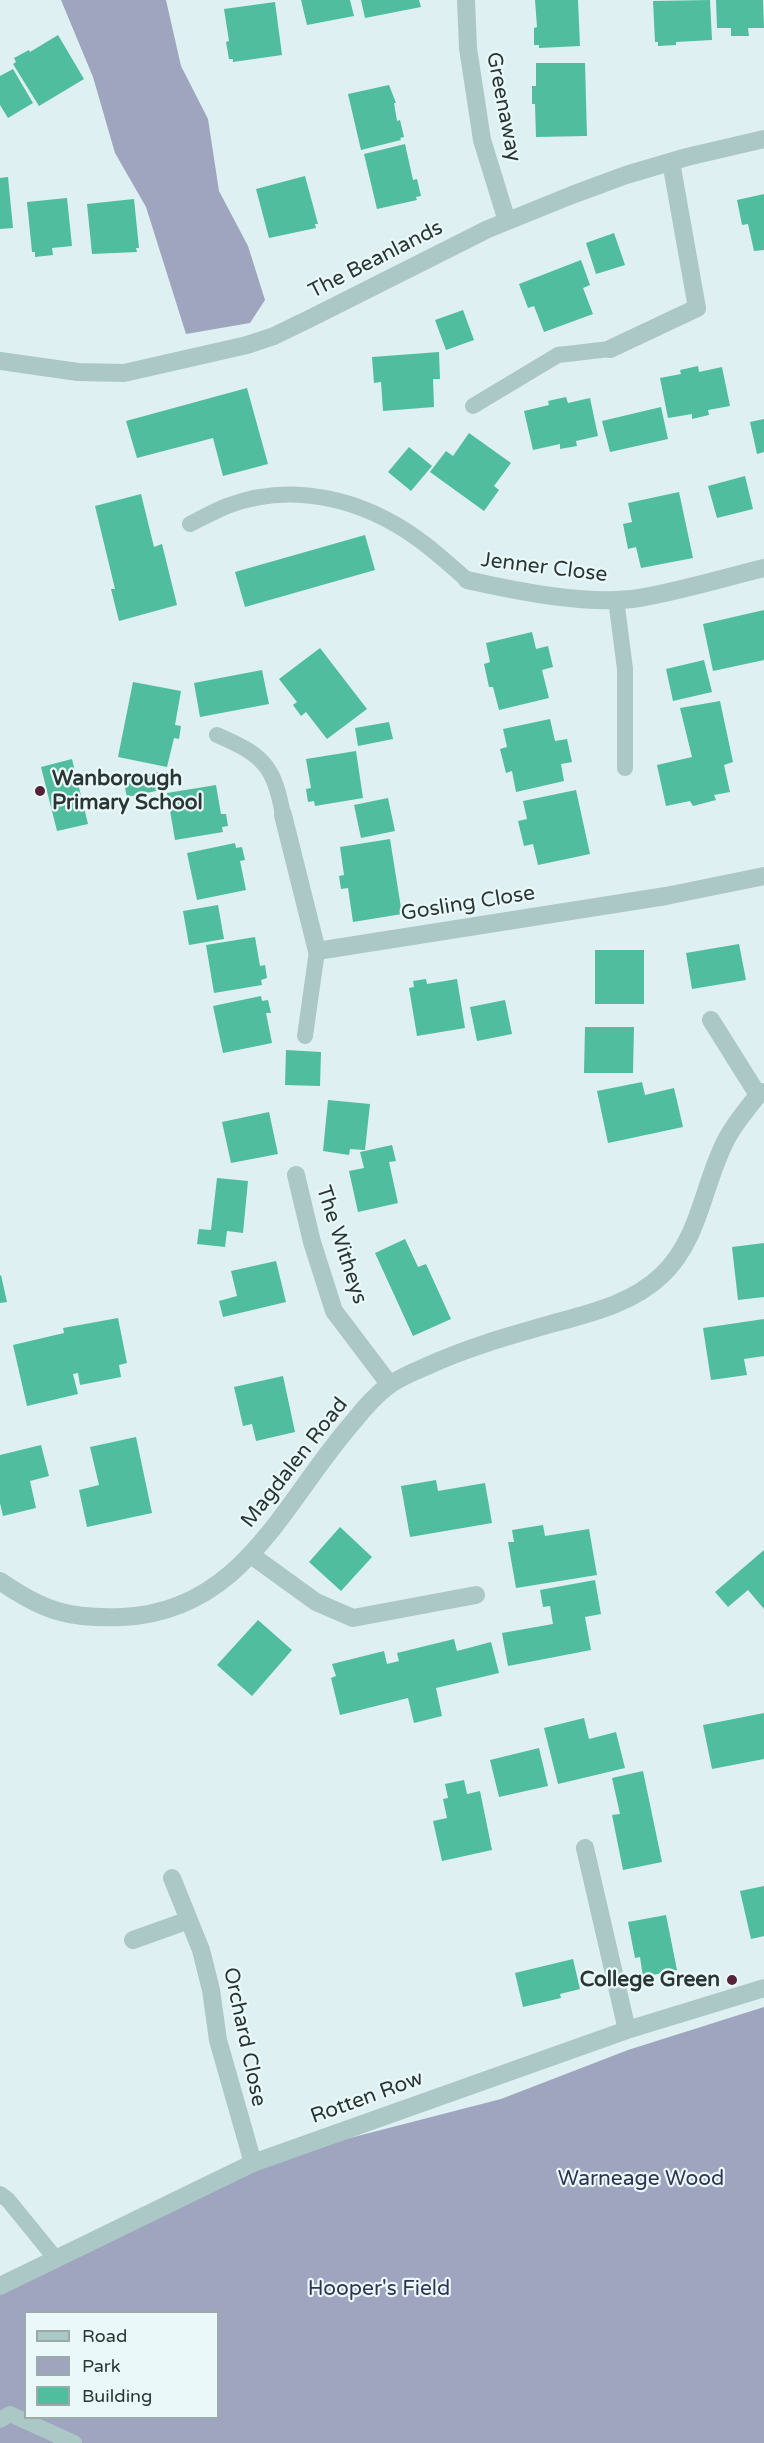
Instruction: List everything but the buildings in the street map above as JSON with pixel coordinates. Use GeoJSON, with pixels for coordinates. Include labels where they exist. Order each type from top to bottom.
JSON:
{"type":"FeatureCollection","features":[{"type":"Feature","properties":{"kind":"street","name":"Greenaway"},"geometry":{"type":"LineString","coordinates":[[466,0],[468,48],[479,122],[487,157],[507,221]]}},
{"type":"Feature","properties":{"kind":"street","name":"The Beanlands"},"geometry":{"type":"LineString","coordinates":[[0,361],[78,372],[124,373],[247,345],[274,336],[507,221],[626,175],[764,139]]}},
{"type":"Feature","properties":{"kind":"street"},"geometry":{"type":"LineString","coordinates":[[609,349],[697,308],[672,162]]}},
{"type":"Feature","properties":{"kind":"street","name":"Jenner Close"},"geometry":{"type":"LineString","coordinates":[[467,580],[514,591],[616,599],[639,598],[764,568]]}},
{"type":"Feature","properties":{"kind":"street"},"geometry":{"type":"LineString","coordinates":[[283,815],[317,951]]}},
{"type":"Feature","properties":{"kind":"street","name":"Gosling Close"},"geometry":{"type":"LineString","coordinates":[[317,951],[666,896],[764,876]]}},
{"type":"Feature","properties":{"kind":"street"},"geometry":{"type":"LineString","coordinates":[[711,1020],[761,1094]]}},
{"type":"Feature","properties":{"kind":"street","name":"Magdalen Road"},"geometry":{"type":"LineString","coordinates":[[0,1581],[26,1599],[48,1609],[75,1616],[136,1616],[168,1610],[207,1592],[232,1574],[251,1555],[282,1517],[340,1436],[364,1408],[390,1385],[478,1344],[604,1309],[645,1289],[662,1275],[681,1250],[695,1223],[726,1139],[761,1094]]}},
{"type":"Feature","properties":{"kind":"street","name":"The Witheys"},"geometry":{"type":"LineString","coordinates":[[296,1175],[312,1242],[334,1311],[390,1385]]}},
{"type":"Feature","properties":{"kind":"street"},"geometry":{"type":"LineString","coordinates":[[251,1555],[316,1602],[353,1618],[476,1595]]}},
{"type":"Feature","properties":{"kind":"street"},"geometry":{"type":"LineString","coordinates":[[585,1848],[627,2030]]}},
{"type":"Feature","properties":{"kind":"street","name":"Orchard Close"},"geometry":{"type":"LineString","coordinates":[[172,1878],[201,1950],[211,1990],[218,2040],[253,2163]]}},
{"type":"Feature","properties":{"kind":"street"},"geometry":{"type":"LineString","coordinates":[[133,1940],[189,1920]]}},
{"type":"Feature","properties":{"kind":"street","name":"Rotten Row"},"geometry":{"type":"LineString","coordinates":[[0,2286],[253,2163],[627,2030],[764,1988]]}},
{"type":"Feature","properties":{"kind":"lane"},"geometry":{"type":"LineString","coordinates":[[473,406],[558,356],[609,349]]}},
{"type":"Feature","properties":{"kind":"lane"},"geometry":{"type":"LineString","coordinates":[[190,524],[228,506],[277,496],[310,494],[347,502],[408,533],[467,580]]}},
{"type":"Feature","properties":{"kind":"lane","name":"Jenner Close"},"geometry":{"type":"LineString","coordinates":[[616,599],[625,669],[625,768]]}},
{"type":"Feature","properties":{"kind":"lane"},"geometry":{"type":"LineString","coordinates":[[217,735],[257,756],[269,769],[278,790],[283,815]]}},
{"type":"Feature","properties":{"kind":"lane"},"geometry":{"type":"LineString","coordinates":[[305,1036],[317,951]]}},
{"type":"Feature","properties":{"kind":"lane"},"geometry":{"type":"LineString","coordinates":[[0,2194],[8,2200],[56,2259]]}},
{"type":"Feature","properties":{"kind":"lane"},"geometry":{"type":"LineString","coordinates":[[0,2420],[10,2414],[74,2443]]}},
{"type":"Feature","properties":{"kind":"green space"},"geometry":{"type":"Polygon","coordinates":[[[61,0],[166,0],[181,66],[208,119],[219,191],[248,246],[265,300],[250,323],[186,334],[146,207],[115,153],[93,77],[61,0]]]}},
{"type":"Feature","properties":{"kind":"green space"},"geometry":{"type":"Polygon","coordinates":[[[764,2007],[764,2443],[0,2443],[0,2286],[253,2163],[501,2099],[628,2050],[764,2007]]]}},
{"type":"Feature","properties":{"kind":"place","name":"Wanborough Primary School"},"geometry":{"type":"Point","coordinates":[40,791]}},
{"type":"Feature","properties":{"kind":"place","name":"College Green"},"geometry":{"type":"Point","coordinates":[732,1980]}},
{"type":"Feature","properties":{"kind":"park label","name":"Warneage Wood"},"geometry":{"type":"Point","coordinates":[641,2179]}},
{"type":"Feature","properties":{"kind":"park label","name":"Hooper's Field"},"geometry":{"type":"Point","coordinates":[379,2289]}}]}
